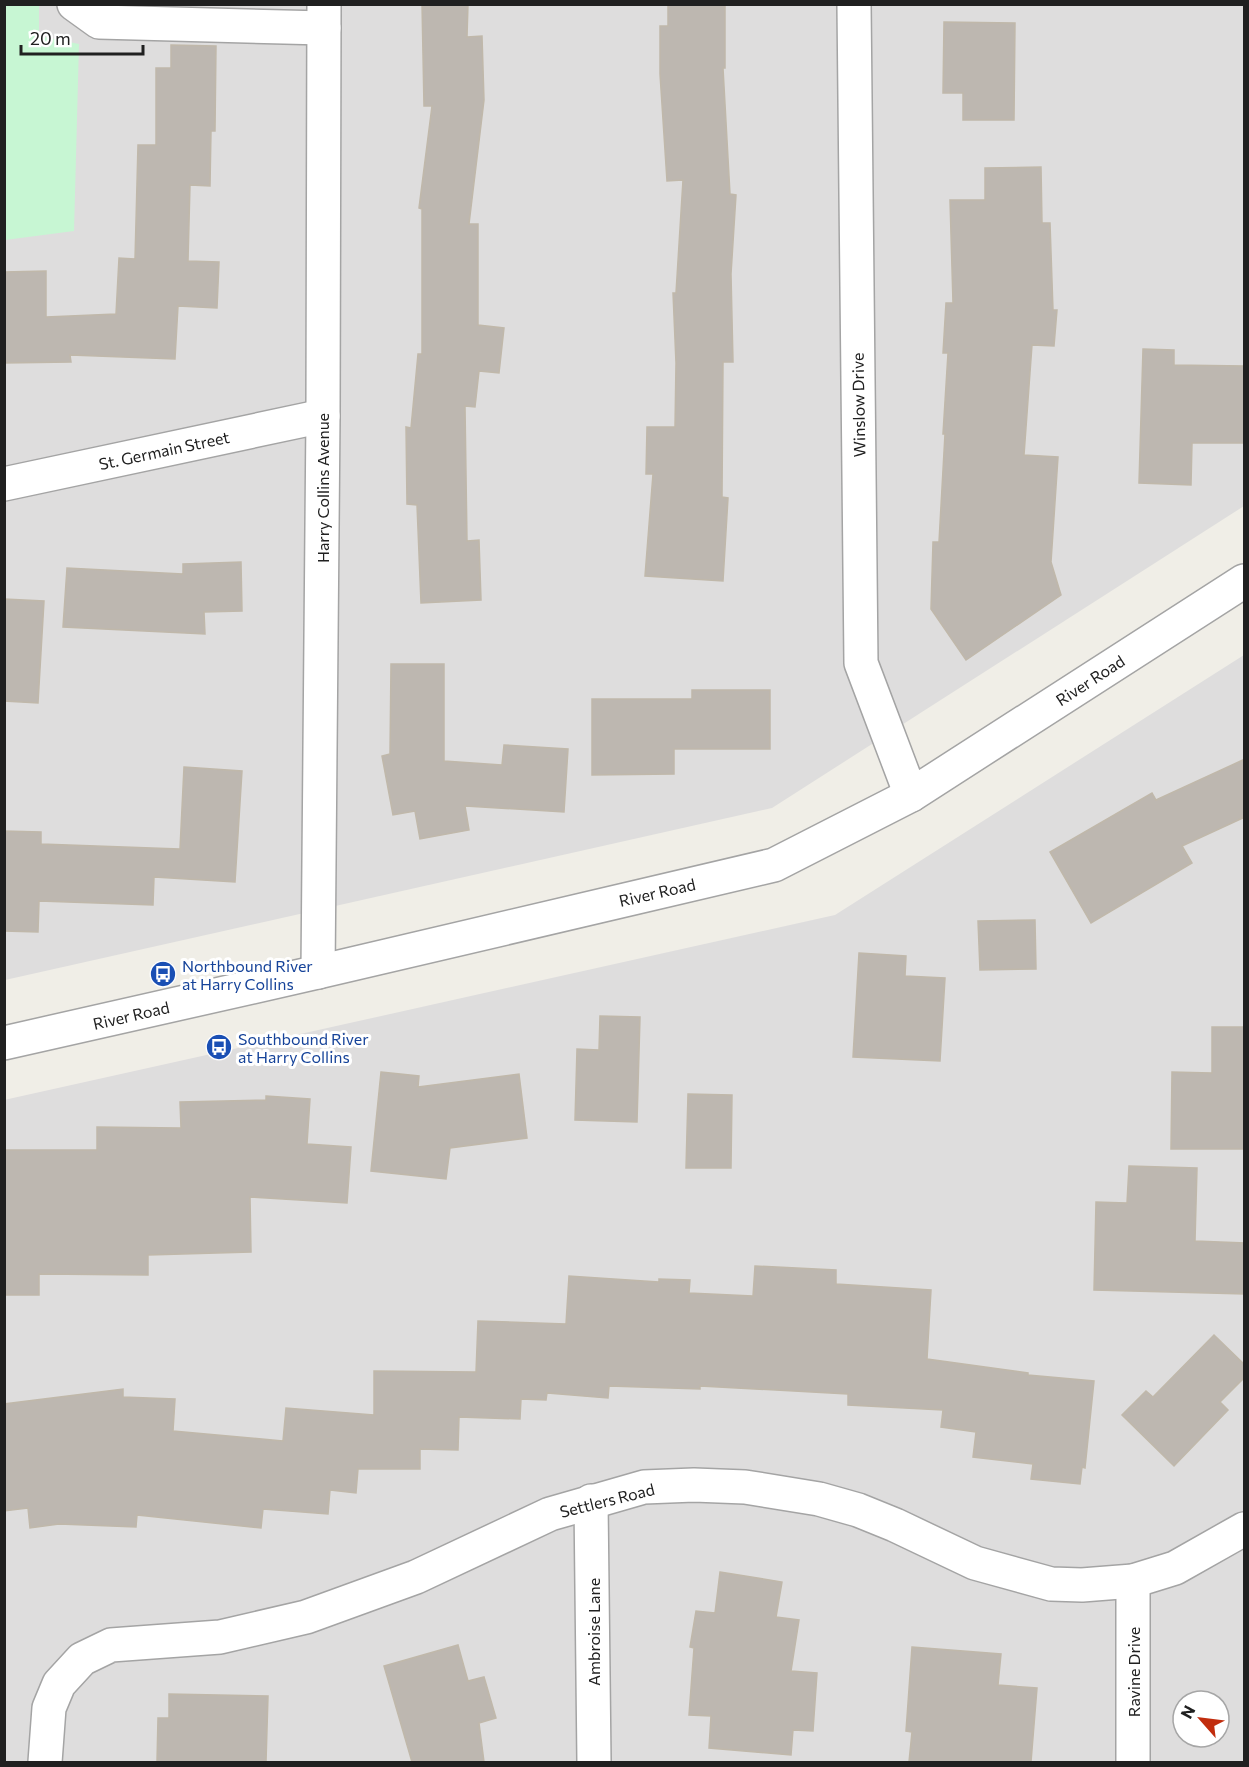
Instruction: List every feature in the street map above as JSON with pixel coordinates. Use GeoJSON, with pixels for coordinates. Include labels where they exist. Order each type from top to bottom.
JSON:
{"type":"FeatureCollection","features":[{"type":"Feature","properties":{"kind":"street"},"geometry":{"type":"LineString","coordinates":[[74,4],[99,22],[324,16]]}},
{"type":"Feature","properties":{"kind":"street","name":"Winslow Drive"},"geometry":{"type":"LineString","coordinates":[[854,4],[861,663],[911,795]]}},
{"type":"Feature","properties":{"kind":"street","name":"Harry Collins Avenue"},"geometry":{"type":"LineString","coordinates":[[318,972],[324,16]]}},
{"type":"Feature","properties":{"kind":"street","name":"St. Germain Street"},"geometry":{"type":"LineString","coordinates":[[4,484],[323,416]]}},
{"type":"Feature","properties":{"kind":"street","name":"River Road"},"geometry":{"type":"LineString","coordinates":[[4,1043],[774,865],[911,795],[1245,581]]}},
{"type":"Feature","properties":{"kind":"street","name":"Settlers Road"},"geometry":{"type":"LineString","coordinates":[[45,1762],[49,1708],[59,1684],[82,1659],[111,1645],[220,1637],[306,1617],[416,1577],[550,1514],[644,1487],[694,1485],[745,1487],[819,1498],[896,1525],[975,1563],[1051,1584],[1082,1586],[1133,1581],[1175,1568],[1245,1529]]}},
{"type":"Feature","properties":{"kind":"street","name":"Ambroise Lane"},"geometry":{"type":"LineString","coordinates":[[591,1501],[594,1762]]}},
{"type":"Feature","properties":{"kind":"street","name":"Ravine Drive"},"geometry":{"type":"LineString","coordinates":[[1133,1581],[1133,1762]]}},
{"type":"Feature","properties":{"kind":"shaded area"},"geometry":{"type":"Polygon","coordinates":[[[4,5],[1244,5],[1244,506],[772,808],[5,980],[4,5]]]}},
{"type":"Feature","properties":{"kind":"shaded area"},"geometry":{"type":"Polygon","coordinates":[[[1244,655],[1244,1762],[5,1762],[4,1100],[835,915],[1244,655]]]}},
{"type":"Feature","properties":{"kind":"green space"},"geometry":{"type":"Polygon","coordinates":[[[4,5],[39,5],[39,36],[79,44],[74,231],[5,240],[4,5]]]}},
{"type":"Feature","properties":{"kind":"building"},"geometry":{"type":"Polygon","coordinates":[[[422,4],[468,4],[467,37],[482,36],[484,100],[469,224],[478,224],[478,325],[504,328],[499,373],[479,371],[475,407],[465,406],[467,541],[479,540],[481,600],[421,603],[417,505],[407,504],[406,427],[411,428],[418,354],[422,354],[422,209],[419,208],[432,106],[424,106],[422,4]]]}},
{"type":"Feature","properties":{"kind":"building"},"geometry":{"type":"Polygon","coordinates":[[[668,4],[725,4],[725,68],[723,68],[730,194],[736,195],[731,274],[733,362],[723,362],[722,497],[728,498],[723,581],[645,576],[653,474],[646,474],[647,427],[675,427],[676,363],[673,293],[676,293],[683,180],[667,181],[660,74],[660,26],[668,26],[668,4]]]}},
{"type":"Feature","properties":{"kind":"building"},"geometry":{"type":"Polygon","coordinates":[[[944,22],[1015,23],[1014,120],[963,120],[963,93],[943,93],[944,22]]]}},
{"type":"Feature","properties":{"kind":"building"},"geometry":{"type":"Polygon","coordinates":[[[171,45],[216,46],[215,131],[211,131],[210,186],[190,185],[188,261],[219,262],[217,308],[178,306],[175,359],[70,355],[71,362],[4,363],[4,272],[46,271],[46,317],[116,314],[119,258],[135,259],[138,145],[156,145],[156,68],[171,68],[171,45]]]}},
{"type":"Feature","properties":{"kind":"building"},"geometry":{"type":"Polygon","coordinates":[[[1041,167],[1042,223],[1050,223],[1053,310],[1057,310],[1054,346],[1032,345],[1024,455],[1058,457],[1051,562],[1061,595],[966,660],[931,609],[933,542],[939,542],[945,434],[943,434],[948,353],[943,353],[946,303],[953,303],[950,200],[985,200],[985,168],[1041,167]]]}},
{"type":"Feature","properties":{"kind":"building"},"geometry":{"type":"Polygon","coordinates":[[[1143,349],[1174,350],[1174,365],[1245,366],[1245,443],[1192,443],[1191,485],[1139,483],[1143,349]]]}},
{"type":"Feature","properties":{"kind":"building"},"geometry":{"type":"Polygon","coordinates":[[[241,562],[242,611],[204,612],[205,634],[63,627],[67,568],[183,574],[183,564],[241,562]]]}},
{"type":"Feature","properties":{"kind":"building"},"geometry":{"type":"Polygon","coordinates":[[[4,599],[44,601],[38,703],[4,701],[4,599]]]}},
{"type":"Feature","properties":{"kind":"building"},"geometry":{"type":"Polygon","coordinates":[[[391,664],[444,664],[444,761],[502,765],[504,745],[568,749],[564,812],[465,806],[469,830],[420,839],[415,811],[393,815],[382,756],[390,754],[391,664]]]}},
{"type":"Feature","properties":{"kind":"building"},"geometry":{"type":"Polygon","coordinates":[[[692,690],[770,690],[770,749],[674,749],[674,774],[592,775],[592,699],[692,699],[692,690]]]}},
{"type":"Feature","properties":{"kind":"building"},"geometry":{"type":"Polygon","coordinates":[[[1245,759],[1245,817],[1182,846],[1192,863],[1091,923],[1050,852],[1152,793],[1156,800],[1245,759]]]}},
{"type":"Feature","properties":{"kind":"building"},"geometry":{"type":"Polygon","coordinates":[[[184,767],[242,771],[235,882],[154,877],[153,905],[39,901],[38,932],[4,931],[4,831],[41,832],[41,844],[180,849],[184,767]]]}},
{"type":"Feature","properties":{"kind":"building"},"geometry":{"type":"Polygon","coordinates":[[[1035,920],[1036,969],[980,970],[978,921],[1035,920]]]}},
{"type":"Feature","properties":{"kind":"building"},"geometry":{"type":"Polygon","coordinates":[[[859,953],[906,956],[905,976],[945,978],[940,1061],[853,1057],[859,953]]]}},
{"type":"Feature","properties":{"kind":"building"},"geometry":{"type":"Polygon","coordinates":[[[600,1016],[640,1017],[637,1122],[575,1120],[577,1049],[599,1050],[600,1016]]]}},
{"type":"Feature","properties":{"kind":"building"},"geometry":{"type":"Polygon","coordinates":[[[1212,1027],[1245,1027],[1245,1149],[1171,1149],[1172,1072],[1212,1073],[1212,1027]]]}},
{"type":"Feature","properties":{"kind":"building"},"geometry":{"type":"Polygon","coordinates":[[[381,1072],[419,1076],[418,1087],[519,1074],[527,1138],[450,1148],[446,1179],[371,1171],[381,1072]]]}},
{"type":"Feature","properties":{"kind":"building"},"geometry":{"type":"Polygon","coordinates":[[[688,1094],[732,1095],[731,1168],[686,1168],[688,1094]]]}},
{"type":"Feature","properties":{"kind":"building"},"geometry":{"type":"Polygon","coordinates":[[[266,1096],[310,1099],[307,1144],[351,1147],[347,1203],[250,1197],[251,1252],[148,1255],[148,1275],[39,1274],[39,1295],[4,1295],[4,1150],[97,1150],[97,1127],[181,1128],[180,1102],[266,1100],[266,1096]]]}},
{"type":"Feature","properties":{"kind":"building"},"geometry":{"type":"Polygon","coordinates":[[[1129,1166],[1197,1168],[1195,1241],[1245,1243],[1245,1294],[1094,1290],[1096,1202],[1127,1203],[1129,1166]]]}},
{"type":"Feature","properties":{"kind":"building"},"geometry":{"type":"Polygon","coordinates":[[[755,1266],[836,1270],[836,1284],[931,1290],[927,1359],[1028,1373],[1028,1375],[1094,1381],[1085,1468],[1082,1467],[1080,1484],[1031,1479],[1033,1464],[973,1457],[976,1432],[941,1427],[943,1410],[848,1405],[848,1394],[700,1386],[700,1389],[609,1386],[608,1398],[547,1393],[546,1400],[521,1399],[520,1419],[459,1417],[458,1450],[420,1449],[420,1469],[358,1469],[356,1493],[330,1490],[328,1514],[263,1509],[261,1528],[137,1515],[136,1527],[59,1524],[30,1528],[28,1508],[4,1511],[4,1404],[123,1389],[123,1397],[175,1399],[173,1431],[283,1441],[286,1408],[374,1415],[374,1371],[476,1372],[478,1321],[566,1324],[569,1276],[659,1282],[659,1279],[690,1280],[689,1293],[753,1296],[755,1266]]]}},
{"type":"Feature","properties":{"kind":"building"},"geometry":{"type":"Polygon","coordinates":[[[1214,1335],[1245,1365],[1245,1377],[1220,1402],[1228,1410],[1174,1466],[1122,1415],[1146,1391],[1153,1397],[1214,1335]]]}},
{"type":"Feature","properties":{"kind":"building"},"geometry":{"type":"Polygon","coordinates":[[[720,1572],[782,1582],[776,1617],[799,1620],[791,1671],[817,1673],[813,1731],[793,1730],[791,1755],[709,1748],[711,1716],[689,1715],[694,1648],[690,1647],[696,1611],[715,1613],[720,1572]]]}},
{"type":"Feature","properties":{"kind":"building"},"geometry":{"type":"Polygon","coordinates":[[[458,1645],[468,1681],[484,1677],[496,1718],[479,1723],[484,1762],[412,1762],[384,1666],[458,1645]]]}},
{"type":"Feature","properties":{"kind":"building"},"geometry":{"type":"Polygon","coordinates":[[[912,1647],[1001,1654],[998,1685],[1037,1688],[1031,1762],[909,1762],[912,1732],[906,1731],[912,1647]]]}},
{"type":"Feature","properties":{"kind":"building"},"geometry":{"type":"Polygon","coordinates":[[[169,1694],[268,1696],[266,1762],[157,1762],[158,1718],[169,1718],[169,1694]]]}},
{"type":"Feature","properties":{"kind":"place","name":"Northbound River at Harry Collins"},"geometry":{"type":"Point","coordinates":[163,974]}},
{"type":"Feature","properties":{"kind":"place","name":"Southbound River at Harry Collins"},"geometry":{"type":"Point","coordinates":[219,1047]}}]}
